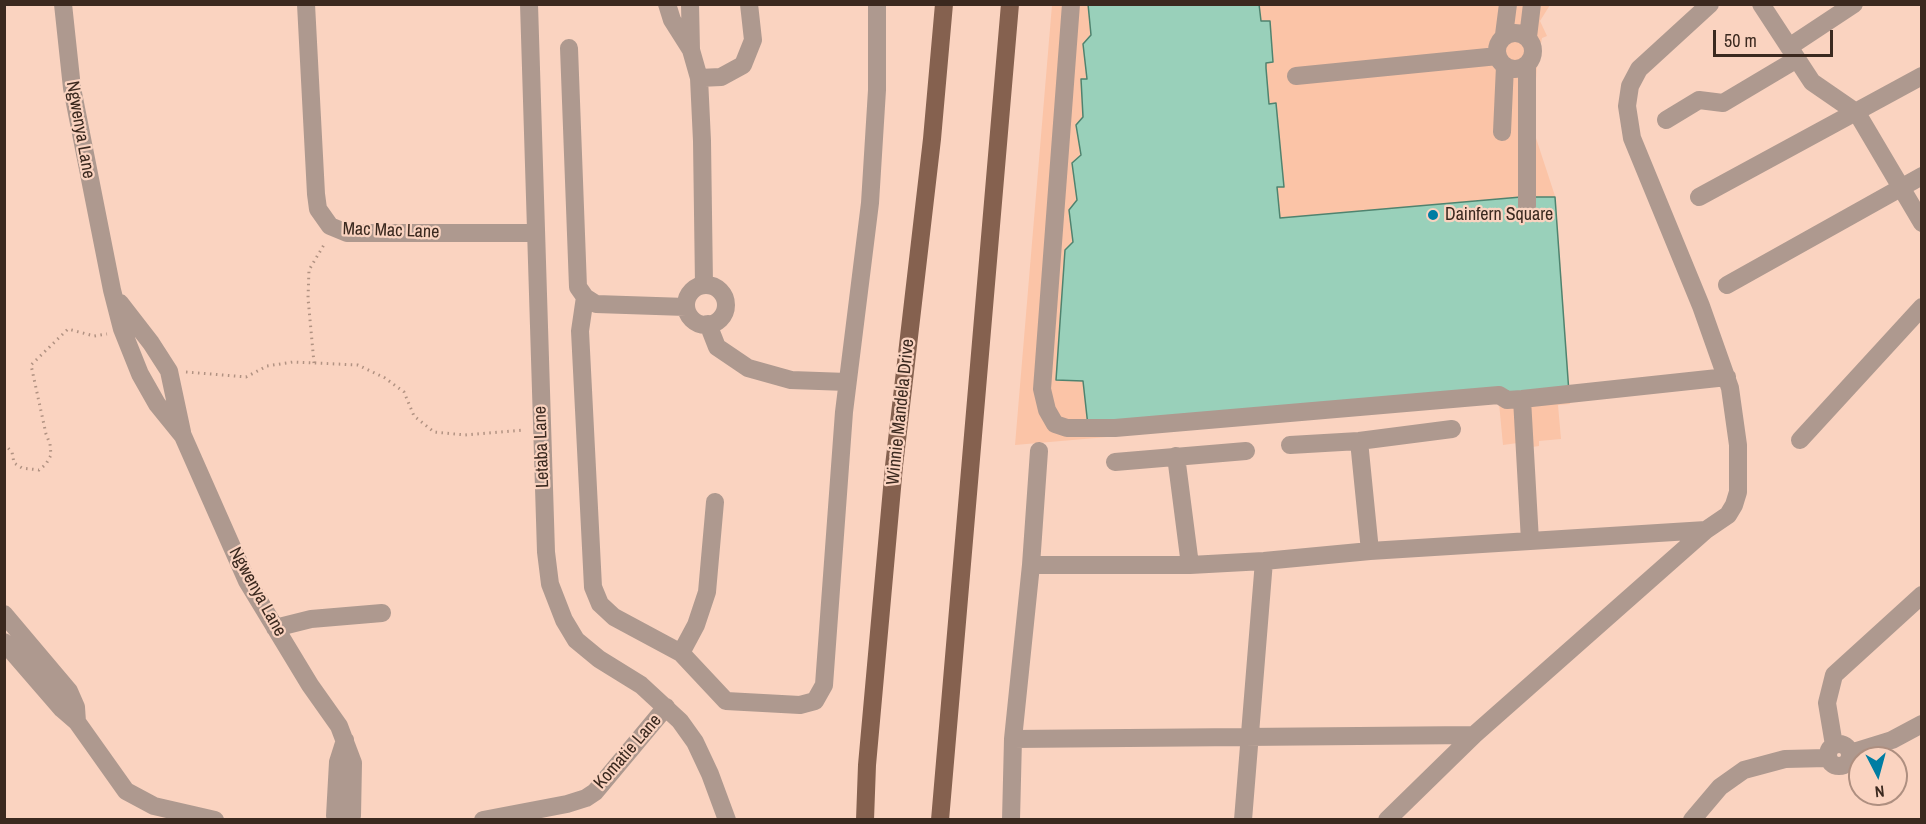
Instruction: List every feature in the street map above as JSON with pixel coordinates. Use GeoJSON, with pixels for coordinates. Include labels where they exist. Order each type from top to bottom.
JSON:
{"type":"FeatureCollection","features":[{"type":"Feature","properties":{"kind":"main road","name":"Winnie Mandela Drive"},"geometry":{"type":"LineString","coordinates":[[865,819],[867,765],[894,466],[932,139],[944,4]]}},
{"type":"Feature","properties":{"kind":"main road"},"geometry":{"type":"LineString","coordinates":[[940,819],[1010,4]]}},
{"type":"Feature","properties":{"kind":"street","name":"Ngwenya Lane"},"geometry":{"type":"LineString","coordinates":[[63,4],[72,88],[112,290],[123,332],[140,374],[157,404],[183,436]]}},
{"type":"Feature","properties":{"kind":"street","name":"Mac Mac Lane"},"geometry":{"type":"LineString","coordinates":[[306,4],[318,209],[330,226],[337,231],[347,233],[535,233]]}},
{"type":"Feature","properties":{"kind":"street","name":"Letaba Lane"},"geometry":{"type":"LineString","coordinates":[[529,4],[542,428],[547,563],[550,584],[564,620],[576,640],[599,659],[641,685],[681,721],[695,742],[721,797],[728,819]]}},
{"type":"Feature","properties":{"kind":"street"},"geometry":{"type":"LineString","coordinates":[[667,4],[672,20],[691,50]]}},
{"type":"Feature","properties":{"kind":"street"},"geometry":{"type":"LineString","coordinates":[[690,4],[691,50],[699,78],[704,285]]}},
{"type":"Feature","properties":{"kind":"street"},"geometry":{"type":"LineString","coordinates":[[699,78],[721,77],[742,65],[753,40],[749,4]]}},
{"type":"Feature","properties":{"kind":"street"},"geometry":{"type":"LineString","coordinates":[[585,297],[580,331],[593,587],[600,604],[614,616],[681,653],[726,701],[800,705],[815,701],[824,685],[847,382],[870,203],[877,90],[877,4]]}},
{"type":"Feature","properties":{"kind":"street"},"geometry":{"type":"LineString","coordinates":[[1071,4],[1042,389],[1047,410],[1055,424],[1067,429],[1094,429],[1499,395],[1507,400],[1522,399],[1727,377]]}},
{"type":"Feature","properties":{"kind":"street"},"geometry":{"type":"LineString","coordinates":[[1502,132],[1501,61],[1498,45],[1504,35],[1508,4]]}},
{"type":"Feature","properties":{"kind":"street"},"geometry":{"type":"LineString","coordinates":[[1528,37],[1532,4]]}},
{"type":"Feature","properties":{"kind":"street"},"geometry":{"type":"LineString","coordinates":[[1387,819],[1474,735],[1706,530],[1728,515],[1738,492],[1736,417],[1727,377],[1701,306],[1632,138],[1627,106],[1630,86],[1639,69],[1710,4]]}},
{"type":"Feature","properties":{"kind":"street"},"geometry":{"type":"LineString","coordinates":[[1761,4],[1812,82],[1857,113],[1899,189],[1922,223]]}},
{"type":"Feature","properties":{"kind":"street"},"geometry":{"type":"LineString","coordinates":[[1666,120],[1699,100],[1723,103],[1793,53],[1854,4]]}},
{"type":"Feature","properties":{"kind":"street"},"geometry":{"type":"LineString","coordinates":[[1504,35],[1516,32],[1528,37],[1532,42],[1534,54],[1527,65],[1527,206]]}},
{"type":"Feature","properties":{"kind":"street"},"geometry":{"type":"LineString","coordinates":[[569,48],[578,287],[585,297],[596,304],[686,307]]}},
{"type":"Feature","properties":{"kind":"street"},"geometry":{"type":"LineString","coordinates":[[1296,76],[1501,61],[1516,69],[1527,65]]}},
{"type":"Feature","properties":{"kind":"street"},"geometry":{"type":"LineString","coordinates":[[1699,197],[1922,76]]}},
{"type":"Feature","properties":{"kind":"street"},"geometry":{"type":"LineString","coordinates":[[1727,285],[1922,176]]}},
{"type":"Feature","properties":{"kind":"street"},"geometry":{"type":"LineString","coordinates":[[704,285],[718,289],[726,302],[722,317],[708,324],[693,320],[686,307],[690,292],[704,285]]}},
{"type":"Feature","properties":{"kind":"street","name":"Ngwenya Lane"},"geometry":{"type":"LineString","coordinates":[[112,290],[169,371],[183,436],[247,581],[339,726],[345,740],[338,762],[342,818]]}},
{"type":"Feature","properties":{"kind":"street"},"geometry":{"type":"LineString","coordinates":[[1800,440],[1922,307]]}},
{"type":"Feature","properties":{"kind":"street"},"geometry":{"type":"LineString","coordinates":[[708,324],[717,347],[748,368],[791,380],[847,382]]}},
{"type":"Feature","properties":{"kind":"street"},"geometry":{"type":"LineString","coordinates":[[1522,399],[1530,541]]}},
{"type":"Feature","properties":{"kind":"street"},"geometry":{"type":"LineString","coordinates":[[1290,445],[1359,441],[1452,429]]}},
{"type":"Feature","properties":{"kind":"street"},"geometry":{"type":"LineString","coordinates":[[1359,441],[1370,551]]}},
{"type":"Feature","properties":{"kind":"street"},"geometry":{"type":"LineString","coordinates":[[1115,462],[1246,450]]}},
{"type":"Feature","properties":{"kind":"street"},"geometry":{"type":"LineString","coordinates":[[1011,819],[1013,739],[1031,565],[1039,452]]}},
{"type":"Feature","properties":{"kind":"street"},"geometry":{"type":"LineString","coordinates":[[1176,456],[1190,565]]}},
{"type":"Feature","properties":{"kind":"street"},"geometry":{"type":"LineString","coordinates":[[681,653],[696,625],[707,592],[715,502]]}},
{"type":"Feature","properties":{"kind":"street"},"geometry":{"type":"LineString","coordinates":[[1031,565],[1190,565],[1706,530]]}},
{"type":"Feature","properties":{"kind":"street"},"geometry":{"type":"LineString","coordinates":[[1243,819],[1264,561]]}},
{"type":"Feature","properties":{"kind":"street"},"geometry":{"type":"LineString","coordinates":[[1837,752],[1827,703],[1834,675],[1922,594]]}},
{"type":"Feature","properties":{"kind":"street"},"geometry":{"type":"LineString","coordinates":[[276,628],[311,619],[382,613]]}},
{"type":"Feature","properties":{"kind":"street"},"geometry":{"type":"LineString","coordinates":[[7,622],[47,677],[62,709],[77,722],[117,780],[138,800],[168,810],[215,819]]}},
{"type":"Feature","properties":{"kind":"street"},"geometry":{"type":"LineString","coordinates":[[4,642],[47,677]]}},
{"type":"Feature","properties":{"kind":"street","name":"Komatie Lane"},"geometry":{"type":"LineString","coordinates":[[483,819],[567,804],[586,798],[595,792],[666,707]]}},
{"type":"Feature","properties":{"kind":"street"},"geometry":{"type":"LineString","coordinates":[[1692,819],[1720,787],[1743,770],[1785,759],[1837,752],[1892,740],[1922,724]]}},
{"type":"Feature","properties":{"kind":"street"},"geometry":{"type":"LineString","coordinates":[[1013,739],[1474,735]]}},
{"type":"Feature","properties":{"kind":"path"},"geometry":{"type":"LineString","coordinates":[[314,363],[308,298],[309,270],[323,245],[337,231]]}},
{"type":"Feature","properties":{"kind":"path"},"geometry":{"type":"LineString","coordinates":[[4,444],[12,452],[14,463],[22,468],[39,470],[46,464],[51,455],[50,444],[31,365],[68,329],[94,336],[123,332]]}},
{"type":"Feature","properties":{"kind":"path"},"geometry":{"type":"LineString","coordinates":[[169,371],[246,377],[267,366],[293,362],[358,365],[385,378],[404,392],[414,416],[434,432],[465,435],[542,428]]}},
{"type":"Feature","properties":{"kind":"shaded area","name":"Dainfern Square"},"geometry":{"type":"Polygon","coordinates":[[[1052,5],[1550,5],[1540,21],[1547,36],[1542,38],[1537,64],[1534,112],[1535,135],[1555,196],[1570,404],[1558,405],[1561,439],[1539,441],[1539,446],[1526,448],[1525,442],[1503,445],[1499,403],[1015,445],[1052,5]]]}},
{"type":"Feature","properties":{"kind":"building","name":"Dainfern Square"},"geometry":{"type":"Polygon","coordinates":[[[1088,4],[1259,4],[1261,21],[1270,21],[1273,62],[1266,63],[1266,68],[1269,104],[1276,103],[1284,187],[1277,187],[1280,218],[1521,197],[1555,197],[1569,393],[1088,426],[1083,381],[1056,380],[1065,250],[1073,242],[1069,210],[1077,200],[1072,163],[1081,155],[1076,125],[1083,117],[1081,79],[1087,79],[1083,44],[1091,35],[1088,4]]]}},
{"type":"Feature","properties":{"kind":"place","name":"Dainfern Square"},"geometry":{"type":"Point","coordinates":[1433,215]}}]}
